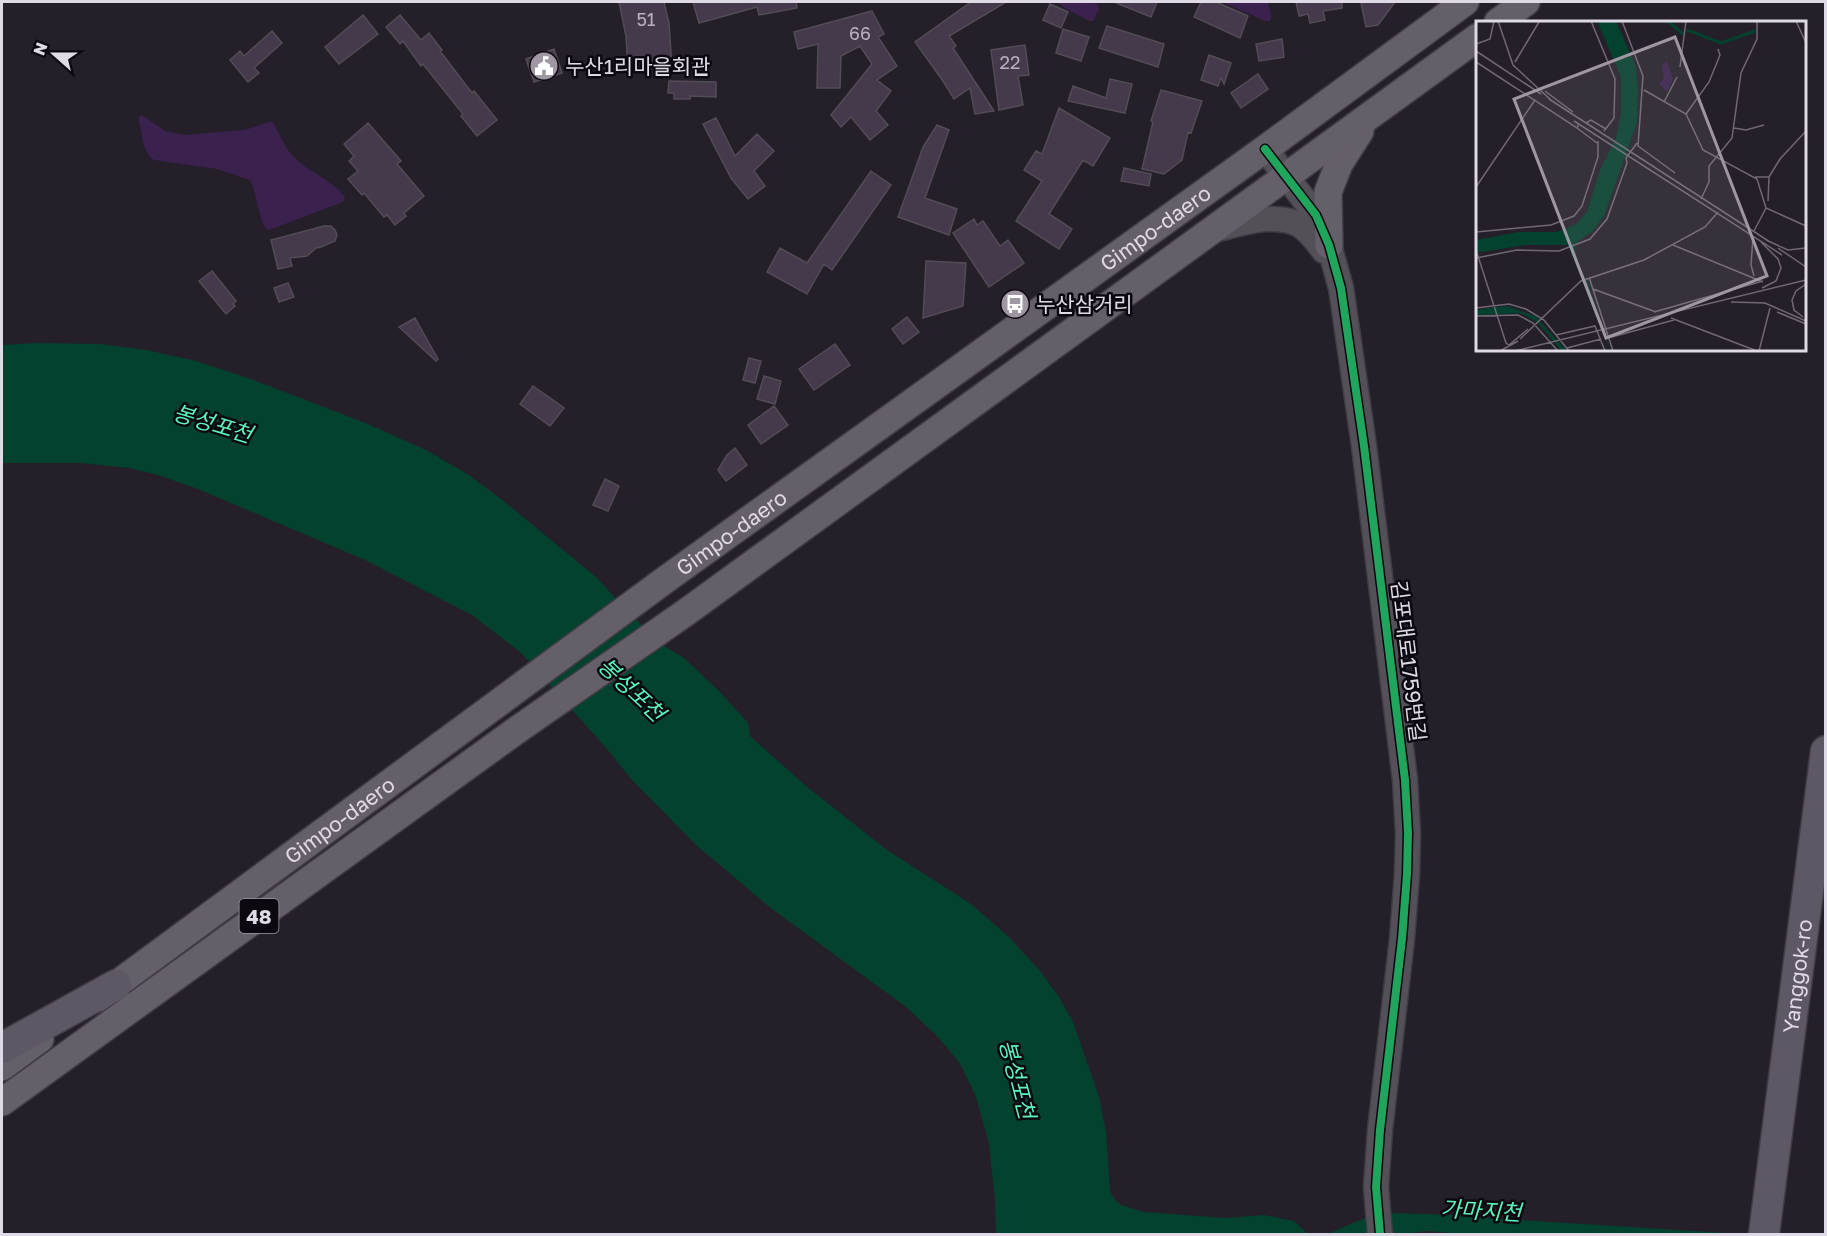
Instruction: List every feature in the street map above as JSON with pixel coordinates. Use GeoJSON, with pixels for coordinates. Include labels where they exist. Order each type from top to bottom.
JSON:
{"type":"FeatureCollection","features":[{"type":"Feature","properties":{"kind":"highway","name":"Yanggok-ro"},"geometry":{"type":"LineString","coordinates":[[1776,1204],[1826,751]]}},
{"type":"Feature","properties":{"kind":"highway","name":"Yanggok-ro"},"geometry":{"type":"LineString","coordinates":[[1776,1204],[1826,887]]}},
{"type":"Feature","properties":{"kind":"highway"},"geometry":{"type":"LineString","coordinates":[[2,1048],[116,985]]}},
{"type":"Feature","properties":{"kind":"highway"},"geometry":{"type":"LineString","coordinates":[[1764,1234],[1776,1204]]}},
{"type":"Feature","properties":{"kind":"highway"},"geometry":{"type":"LineString","coordinates":[[1776,1204],[1782,1234]]}},
{"type":"Feature","properties":{"kind":"main road","name":"Gimpo-daero"},"geometry":{"type":"LineString","coordinates":[[2,1067],[665,580],[1465,2]]}},
{"type":"Feature","properties":{"kind":"main road"},"geometry":{"type":"LineString","coordinates":[[1499,21],[1526,2]]}},
{"type":"Feature","properties":{"kind":"main road","name":"Gimpo-daero"},"geometry":{"type":"LineString","coordinates":[[2,1102],[517,730],[685,613],[1476,38]]}},
{"type":"Feature","properties":{"kind":"main road"},"geometry":{"type":"LineString","coordinates":[[1329,101],[1359,124],[1332,179],[1328,198],[1331,253]]}},
{"type":"Feature","properties":{"kind":"main road"},"geometry":{"type":"LineString","coordinates":[[1037,312],[1058,343]]}},
{"type":"Feature","properties":{"kind":"street","name":"김포대로1759번길"},"geometry":{"type":"LineString","coordinates":[[1264,149],[1316,215],[1331,253],[1341,288],[1364,446],[1405,780],[1407,874],[1402,939],[1380,1130],[1377,1199],[1380,1234]]}},
{"type":"Feature","properties":{"kind":"street"},"geometry":{"type":"LineString","coordinates":[[1214,230],[1259,220],[1288,221],[1299,225],[1331,253]]}},
{"type":"Feature","properties":{"kind":"shaded area"},"geometry":{"type":"Polygon","coordinates":[[[1057,2],[1090,2],[1098,4],[1099,10],[1093,21],[1090,21],[1057,2]]]}},
{"type":"Feature","properties":{"kind":"shaded area"},"geometry":{"type":"Polygon","coordinates":[[[1222,2],[1268,2],[1270,21],[1265,21],[1222,2]]]}},
{"type":"Feature","properties":{"kind":"shaded area"},"geometry":{"type":"Polygon","coordinates":[[[142,115],[165,131],[185,135],[245,130],[272,121],[291,153],[340,191],[345,197],[343,202],[269,230],[266,229],[250,180],[217,169],[154,160],[150,157],[139,122],[139,117],[142,115]]]}},
{"type":"Feature","properties":{"kind":"water","name":"봉성포천"},"geometry":{"type":"Polygon","coordinates":[[[100,344],[147,350],[196,361],[251,379],[368,424],[426,450],[469,475],[596,577],[664,646],[684,658],[748,723],[750,736],[806,786],[887,850],[971,904],[1009,937],[1040,971],[1059,997],[1073,1022],[1099,1097],[1106,1132],[1110,1191],[1114,1199],[1121,1205],[1144,1212],[1225,1218],[1264,1215],[1294,1221],[1308,1234],[996,1234],[989,1143],[975,1094],[959,1062],[938,1037],[906,1007],[768,906],[696,845],[632,780],[520,652],[472,615],[365,560],[198,489],[129,468],[81,463],[2,463],[2,345],[100,344]]]}},
{"type":"Feature","properties":{"kind":"water"},"geometry":{"type":"Polygon","coordinates":[[[1392,1213],[1459,1215],[1745,1234],[1463,1234],[1428,1231],[1400,1234],[1327,1234],[1370,1216],[1392,1213]]]}},
{"type":"Feature","properties":{"kind":"building"},"geometry":{"type":"Polygon","coordinates":[[[619,2],[664,2],[669,23],[672,67],[628,69],[626,36],[619,2]]]}},
{"type":"Feature","properties":{"kind":"building"},"geometry":{"type":"Polygon","coordinates":[[[693,2],[796,2],[797,8],[759,15],[757,7],[699,23],[693,2]]]}},
{"type":"Feature","properties":{"kind":"building"},"geometry":{"type":"Polygon","coordinates":[[[971,2],[1006,2],[949,36],[956,46],[953,48],[994,111],[975,114],[970,88],[954,99],[915,42],[971,2]]]}},
{"type":"Feature","properties":{"kind":"building"},"geometry":{"type":"Polygon","coordinates":[[[1114,2],[1157,2],[1151,17],[1114,2]]]}},
{"type":"Feature","properties":{"kind":"building"},"geometry":{"type":"Polygon","coordinates":[[[1201,2],[1216,2],[1248,16],[1240,38],[1194,17],[1201,2]]]}},
{"type":"Feature","properties":{"kind":"building"},"geometry":{"type":"Polygon","coordinates":[[[1296,2],[1342,2],[1342,8],[1323,11],[1325,20],[1310,23],[1308,14],[1299,16],[1296,2]]]}},
{"type":"Feature","properties":{"kind":"building"},"geometry":{"type":"Polygon","coordinates":[[[1395,2],[1378,25],[1366,27],[1361,3],[1395,2]]]}},
{"type":"Feature","properties":{"kind":"building"},"geometry":{"type":"Polygon","coordinates":[[[1050,4],[1068,12],[1061,28],[1043,20],[1050,4]]]}},
{"type":"Feature","properties":{"kind":"building"},"geometry":{"type":"Polygon","coordinates":[[[872,11],[884,34],[878,37],[897,66],[877,80],[891,91],[876,111],[888,125],[870,140],[851,117],[841,127],[831,115],[872,64],[860,46],[841,56],[840,88],[817,88],[818,44],[798,49],[794,32],[872,11]]]}},
{"type":"Feature","properties":{"kind":"building"},"geometry":{"type":"Polygon","coordinates":[[[363,15],[378,34],[339,64],[325,47],[363,15]]]}},
{"type":"Feature","properties":{"kind":"building"},"geometry":{"type":"Polygon","coordinates":[[[400,15],[421,40],[429,33],[472,93],[474,91],[497,120],[477,136],[461,116],[463,114],[423,64],[421,66],[403,41],[400,44],[386,27],[400,15]]]}},
{"type":"Feature","properties":{"kind":"building"},"geometry":{"type":"Polygon","coordinates":[[[1107,26],[1164,44],[1158,67],[1099,48],[1107,26]]]}},
{"type":"Feature","properties":{"kind":"building"},"geometry":{"type":"Polygon","coordinates":[[[1063,29],[1089,37],[1081,61],[1056,53],[1063,29]]]}},
{"type":"Feature","properties":{"kind":"building"},"geometry":{"type":"Polygon","coordinates":[[[272,31],[282,43],[254,68],[259,73],[248,82],[230,60],[240,51],[244,56],[272,31]]]}},
{"type":"Feature","properties":{"kind":"building"},"geometry":{"type":"Polygon","coordinates":[[[1282,39],[1284,57],[1259,61],[1256,44],[1282,39]]]}},
{"type":"Feature","properties":{"kind":"building"},"geometry":{"type":"Polygon","coordinates":[[[1025,45],[1029,75],[1018,76],[1023,105],[999,110],[991,50],[1025,45]]]}},
{"type":"Feature","properties":{"kind":"building","name":"누산1리마을회관"},"geometry":{"type":"Polygon","coordinates":[[[554,49],[562,73],[534,82],[526,59],[554,49]]]}},
{"type":"Feature","properties":{"kind":"building"},"geometry":{"type":"Polygon","coordinates":[[[1209,55],[1231,63],[1224,84],[1221,78],[1218,86],[1201,80],[1209,55]]]}},
{"type":"Feature","properties":{"kind":"building"},"geometry":{"type":"Polygon","coordinates":[[[1258,74],[1268,89],[1241,108],[1231,93],[1258,74]]]}},
{"type":"Feature","properties":{"kind":"building"},"geometry":{"type":"Polygon","coordinates":[[[1110,79],[1132,84],[1125,113],[1068,101],[1073,86],[1106,98],[1110,79]]]}},
{"type":"Feature","properties":{"kind":"building"},"geometry":{"type":"Polygon","coordinates":[[[669,81],[716,82],[716,97],[690,96],[690,99],[674,99],[674,93],[668,93],[669,81]]]}},
{"type":"Feature","properties":{"kind":"building"},"geometry":{"type":"Polygon","coordinates":[[[1161,90],[1202,101],[1191,133],[1188,132],[1182,160],[1164,174],[1142,169],[1153,122],[1151,121],[1161,90]]]}},
{"type":"Feature","properties":{"kind":"building"},"geometry":{"type":"Polygon","coordinates":[[[1059,108],[1110,138],[1093,166],[1083,160],[1049,214],[1072,229],[1059,249],[1016,221],[1042,181],[1024,170],[1036,151],[1042,154],[1059,108]]]}},
{"type":"Feature","properties":{"kind":"building"},"geometry":{"type":"Polygon","coordinates":[[[716,118],[735,156],[757,134],[774,151],[754,171],[765,186],[748,199],[731,178],[703,124],[716,118]]]}},
{"type":"Feature","properties":{"kind":"building"},"geometry":{"type":"Polygon","coordinates":[[[368,123],[401,161],[397,164],[424,196],[404,213],[406,216],[395,225],[387,215],[384,217],[364,193],[362,195],[348,179],[358,171],[349,161],[354,156],[344,144],[368,123]]]}},
{"type":"Feature","properties":{"kind":"building"},"geometry":{"type":"Polygon","coordinates":[[[937,125],[949,130],[925,198],[957,209],[949,235],[898,217],[923,147],[937,125]]]}},
{"type":"Feature","properties":{"kind":"building"},"geometry":{"type":"Polygon","coordinates":[[[1124,168],[1151,174],[1149,186],[1121,181],[1124,168]]]}},
{"type":"Feature","properties":{"kind":"building"},"geometry":{"type":"Polygon","coordinates":[[[871,171],[891,185],[832,270],[824,264],[807,294],[767,272],[780,248],[807,263],[871,171]]]}},
{"type":"Feature","properties":{"kind":"building"},"geometry":{"type":"Polygon","coordinates":[[[974,219],[977,225],[983,221],[1000,246],[1008,240],[1024,263],[989,287],[953,233],[974,219]]]}},
{"type":"Feature","properties":{"kind":"building"},"geometry":{"type":"Polygon","coordinates":[[[331,226],[335,230],[337,235],[335,241],[316,248],[307,256],[290,258],[292,266],[278,269],[271,240],[331,226]]]}},
{"type":"Feature","properties":{"kind":"building"},"geometry":{"type":"Polygon","coordinates":[[[926,261],[966,263],[963,306],[923,318],[926,261]]]}},
{"type":"Feature","properties":{"kind":"building"},"geometry":{"type":"Polygon","coordinates":[[[212,271],[236,301],[233,304],[235,306],[226,314],[199,281],[212,271]]]}},
{"type":"Feature","properties":{"kind":"building"},"geometry":{"type":"Polygon","coordinates":[[[288,283],[294,297],[279,302],[274,288],[288,283]]]}},
{"type":"Feature","properties":{"kind":"building"},"geometry":{"type":"Polygon","coordinates":[[[907,317],[919,332],[903,344],[892,329],[907,317]]]}},
{"type":"Feature","properties":{"kind":"building"},"geometry":{"type":"Polygon","coordinates":[[[415,318],[438,359],[436,361],[399,327],[415,318]]]}},
{"type":"Feature","properties":{"kind":"building"},"geometry":{"type":"Polygon","coordinates":[[[835,344],[850,365],[814,390],[799,369],[835,344]]]}},
{"type":"Feature","properties":{"kind":"building"},"geometry":{"type":"Polygon","coordinates":[[[749,358],[761,361],[755,383],[743,380],[749,358]]]}},
{"type":"Feature","properties":{"kind":"building"},"geometry":{"type":"Polygon","coordinates":[[[764,376],[781,381],[775,404],[757,399],[764,376]]]}},
{"type":"Feature","properties":{"kind":"building"},"geometry":{"type":"Polygon","coordinates":[[[533,386],[564,408],[550,426],[520,404],[533,386]]]}},
{"type":"Feature","properties":{"kind":"building"},"geometry":{"type":"Polygon","coordinates":[[[774,406],[788,425],[761,444],[748,425],[774,406]]]}},
{"type":"Feature","properties":{"kind":"building"},"geometry":{"type":"Polygon","coordinates":[[[735,448],[747,465],[726,481],[718,470],[727,455],[735,448]]]}},
{"type":"Feature","properties":{"kind":"building"},"geometry":{"type":"Polygon","coordinates":[[[605,479],[619,486],[608,511],[593,505],[605,479]]]}},
{"type":"Feature","properties":{"kind":"cycle path"},"geometry":{"type":"LineString","coordinates":[[1265,149],[1316,215],[1329,245],[1341,288],[1364,446],[1405,780],[1408,833],[1407,874],[1402,939],[1380,1130],[1376,1187],[1380,1234]]}},
{"type":"Feature","properties":{"kind":"place","name":"누산1리마을회관"},"geometry":{"type":"Point","coordinates":[544,66]}},
{"type":"Feature","properties":{"kind":"place","name":"누산삼거리"},"geometry":{"type":"Point","coordinates":[1015,304]}},
{"type":"Feature","properties":{"kind":"water label","name":"가마지천"},"geometry":{"type":"Point","coordinates":[1481,1210]}}]}
